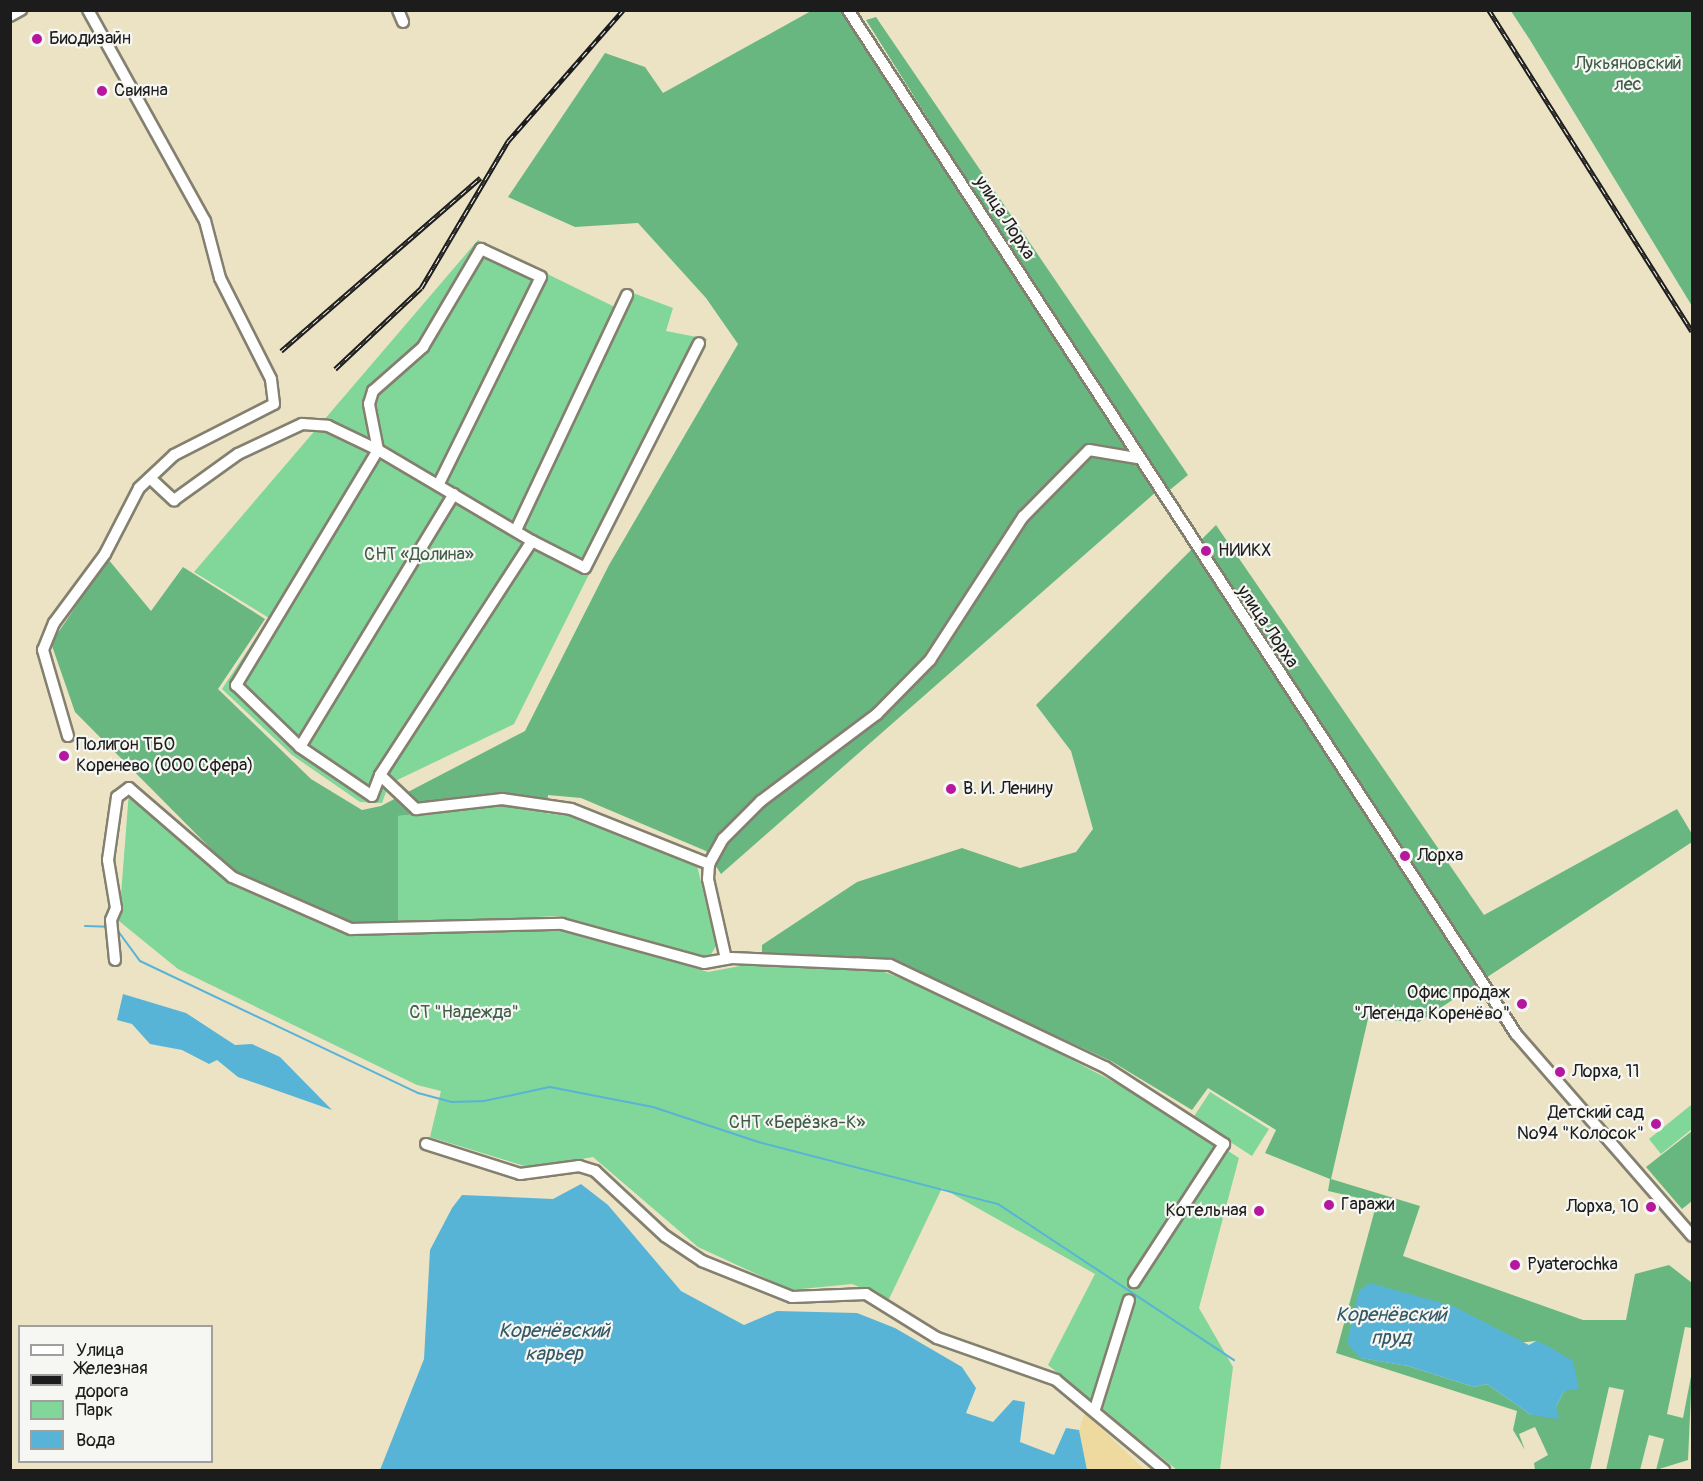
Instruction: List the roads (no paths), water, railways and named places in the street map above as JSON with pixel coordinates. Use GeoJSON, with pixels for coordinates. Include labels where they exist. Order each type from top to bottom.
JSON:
{"type":"FeatureCollection","features":[{"type":"Feature","properties":{"kind":"street"},"geometry":{"type":"LineString","coordinates":[[10,16],[21,10]]}},
{"type":"Feature","properties":{"kind":"street"},"geometry":{"type":"LineString","coordinates":[[68,736],[43,650],[54,622],[105,554],[150,478],[174,455],[274,404],[273,390],[220,278],[205,221],[88,10]]}},
{"type":"Feature","properties":{"kind":"street"},"geometry":{"type":"LineString","coordinates":[[398,10],[403,22]]}},
{"type":"Feature","properties":{"kind":"street","name":"улица Лорха"},"geometry":{"type":"LineString","coordinates":[[848,10],[1137,458],[1516,1034],[1692,1236]]}},
{"type":"Feature","properties":{"kind":"street"},"geometry":{"type":"LineString","coordinates":[[438,485],[541,277],[481,249],[423,347],[373,391],[369,404],[378,450],[236,686],[300,747],[372,796],[380,776],[532,541]]}},
{"type":"Feature","properties":{"kind":"street"},"geometry":{"type":"LineString","coordinates":[[516,530],[627,295]]}},
{"type":"Feature","properties":{"kind":"street"},"geometry":{"type":"LineString","coordinates":[[150,478],[174,500],[238,454],[302,424],[328,426],[378,450],[532,541],[585,568],[699,344]]}},
{"type":"Feature","properties":{"kind":"street"},"geometry":{"type":"LineString","coordinates":[[726,959],[709,864],[723,838],[761,801],[877,714],[930,660],[1023,517],[1089,450],[1137,458]]}},
{"type":"Feature","properties":{"kind":"street"},"geometry":{"type":"LineString","coordinates":[[300,747],[454,494]]}},
{"type":"Feature","properties":{"kind":"street"},"geometry":{"type":"LineString","coordinates":[[380,776],[416,809],[502,799],[571,809],[709,864]]}},
{"type":"Feature","properties":{"kind":"street"},"geometry":{"type":"LineString","coordinates":[[115,960],[111,920],[116,908],[108,860],[117,797],[129,788],[232,877],[351,929],[562,924],[676,959],[704,963],[726,959],[890,964],[1105,1067],[1224,1144],[1134,1282]]}},
{"type":"Feature","properties":{"kind":"street"},"geometry":{"type":"LineString","coordinates":[[426,1144],[520,1174],[579,1166],[595,1171],[665,1236],[702,1261],[792,1297],[866,1294],[937,1338],[1056,1380],[1095,1409],[1164,1470]]}},
{"type":"Feature","properties":{"kind":"street"},"geometry":{"type":"LineString","coordinates":[[1095,1409],[1129,1300]]}},
{"type":"Feature","properties":{"kind":"water"},"geometry":{"type":"Polygon","coordinates":[[[123,994],[186,1013],[235,1045],[252,1044],[280,1057],[332,1110],[238,1077],[217,1060],[209,1064],[182,1050],[150,1044],[132,1024],[117,1020],[123,994]]]}},
{"type":"Feature","properties":{"kind":"water","name":"Коренёвский карьер"},"geometry":{"type":"Polygon","coordinates":[[[581,1184],[608,1205],[681,1291],[744,1325],[777,1311],[857,1313],[895,1328],[962,1367],[976,1388],[966,1413],[993,1422],[1013,1400],[1025,1402],[1020,1442],[1054,1455],[1066,1428],[1079,1430],[1087,1470],[380,1470],[424,1359],[430,1250],[452,1208],[462,1195],[553,1199],[581,1184]]]}},
{"type":"Feature","properties":{"kind":"water","name":"Коренёвский пруд"},"geometry":{"type":"Polygon","coordinates":[[[1370,1283],[1453,1306],[1529,1345],[1536,1341],[1546,1345],[1573,1361],[1579,1389],[1564,1391],[1556,1407],[1559,1419],[1531,1415],[1487,1384],[1474,1387],[1408,1366],[1360,1358],[1347,1343],[1359,1291],[1370,1283]]]}},
{"type":"Feature","properties":{"kind":"waterway"},"geometry":{"type":"LineString","coordinates":[[85,926],[109,927]]}},
{"type":"Feature","properties":{"kind":"waterway"},"geometry":{"type":"LineString","coordinates":[[115,927],[140,961],[418,1093],[452,1102],[484,1101],[550,1087],[653,1107],[758,1142],[998,1204],[1234,1360]]}},
{"type":"Feature","properties":{"kind":"railway"},"geometry":{"type":"LineString","coordinates":[[335,369],[421,288],[508,141],[623,10]]}},
{"type":"Feature","properties":{"kind":"railway"},"geometry":{"type":"LineString","coordinates":[[1489,10],[1692,331]]}},
{"type":"Feature","properties":{"kind":"railway"},"geometry":{"type":"LineString","coordinates":[[281,351],[480,178]]}},
{"type":"Feature","properties":{"kind":"place","name":"Биодизайн"},"geometry":{"type":"Point","coordinates":[37,39]}},
{"type":"Feature","properties":{"kind":"place","name":"Свияна"},"geometry":{"type":"Point","coordinates":[102,91]}},
{"type":"Feature","properties":{"kind":"place","name":"НИИКХ"},"geometry":{"type":"Point","coordinates":[1206,551]}},
{"type":"Feature","properties":{"kind":"place","name":"Полигон ТБО Коренево (ООО Сфера)"},"geometry":{"type":"Point","coordinates":[64,756]}},
{"type":"Feature","properties":{"kind":"place","name":"В. И. Ленину"},"geometry":{"type":"Point","coordinates":[951,789]}},
{"type":"Feature","properties":{"kind":"place","name":"Лорха"},"geometry":{"type":"Point","coordinates":[1405,856]}},
{"type":"Feature","properties":{"kind":"place","name":"Офис продаж \"Легенда Коренёво\""},"geometry":{"type":"Point","coordinates":[1522,1004]}},
{"type":"Feature","properties":{"kind":"place","name":"Лорха, 11"},"geometry":{"type":"Point","coordinates":[1560,1072]}},
{"type":"Feature","properties":{"kind":"place","name":"Детский сад №94 \"Колосок\""},"geometry":{"type":"Point","coordinates":[1656,1124]}},
{"type":"Feature","properties":{"kind":"place","name":"Гаражи"},"geometry":{"type":"Point","coordinates":[1329,1205]}},
{"type":"Feature","properties":{"kind":"place","name":"Лорха, 10"},"geometry":{"type":"Point","coordinates":[1651,1207]}},
{"type":"Feature","properties":{"kind":"place","name":"Котельная"},"geometry":{"type":"Point","coordinates":[1259,1211]}},
{"type":"Feature","properties":{"kind":"place","name":"Pyaterochka"},"geometry":{"type":"Point","coordinates":[1515,1265]}},
{"type":"Feature","properties":{"kind":"park label","name":"Лукьяновский лес"},"geometry":{"type":"Point","coordinates":[1628,76]}},
{"type":"Feature","properties":{"kind":"park label","name":"СНТ «Долина»"},"geometry":{"type":"Point","coordinates":[419,555]}},
{"type":"Feature","properties":{"kind":"park label","name":"СТ \"Надежда\""},"geometry":{"type":"Point","coordinates":[464,1013]}},
{"type":"Feature","properties":{"kind":"park label","name":"СНТ «Берёзка-К»"},"geometry":{"type":"Point","coordinates":[797,1123]}}]}
